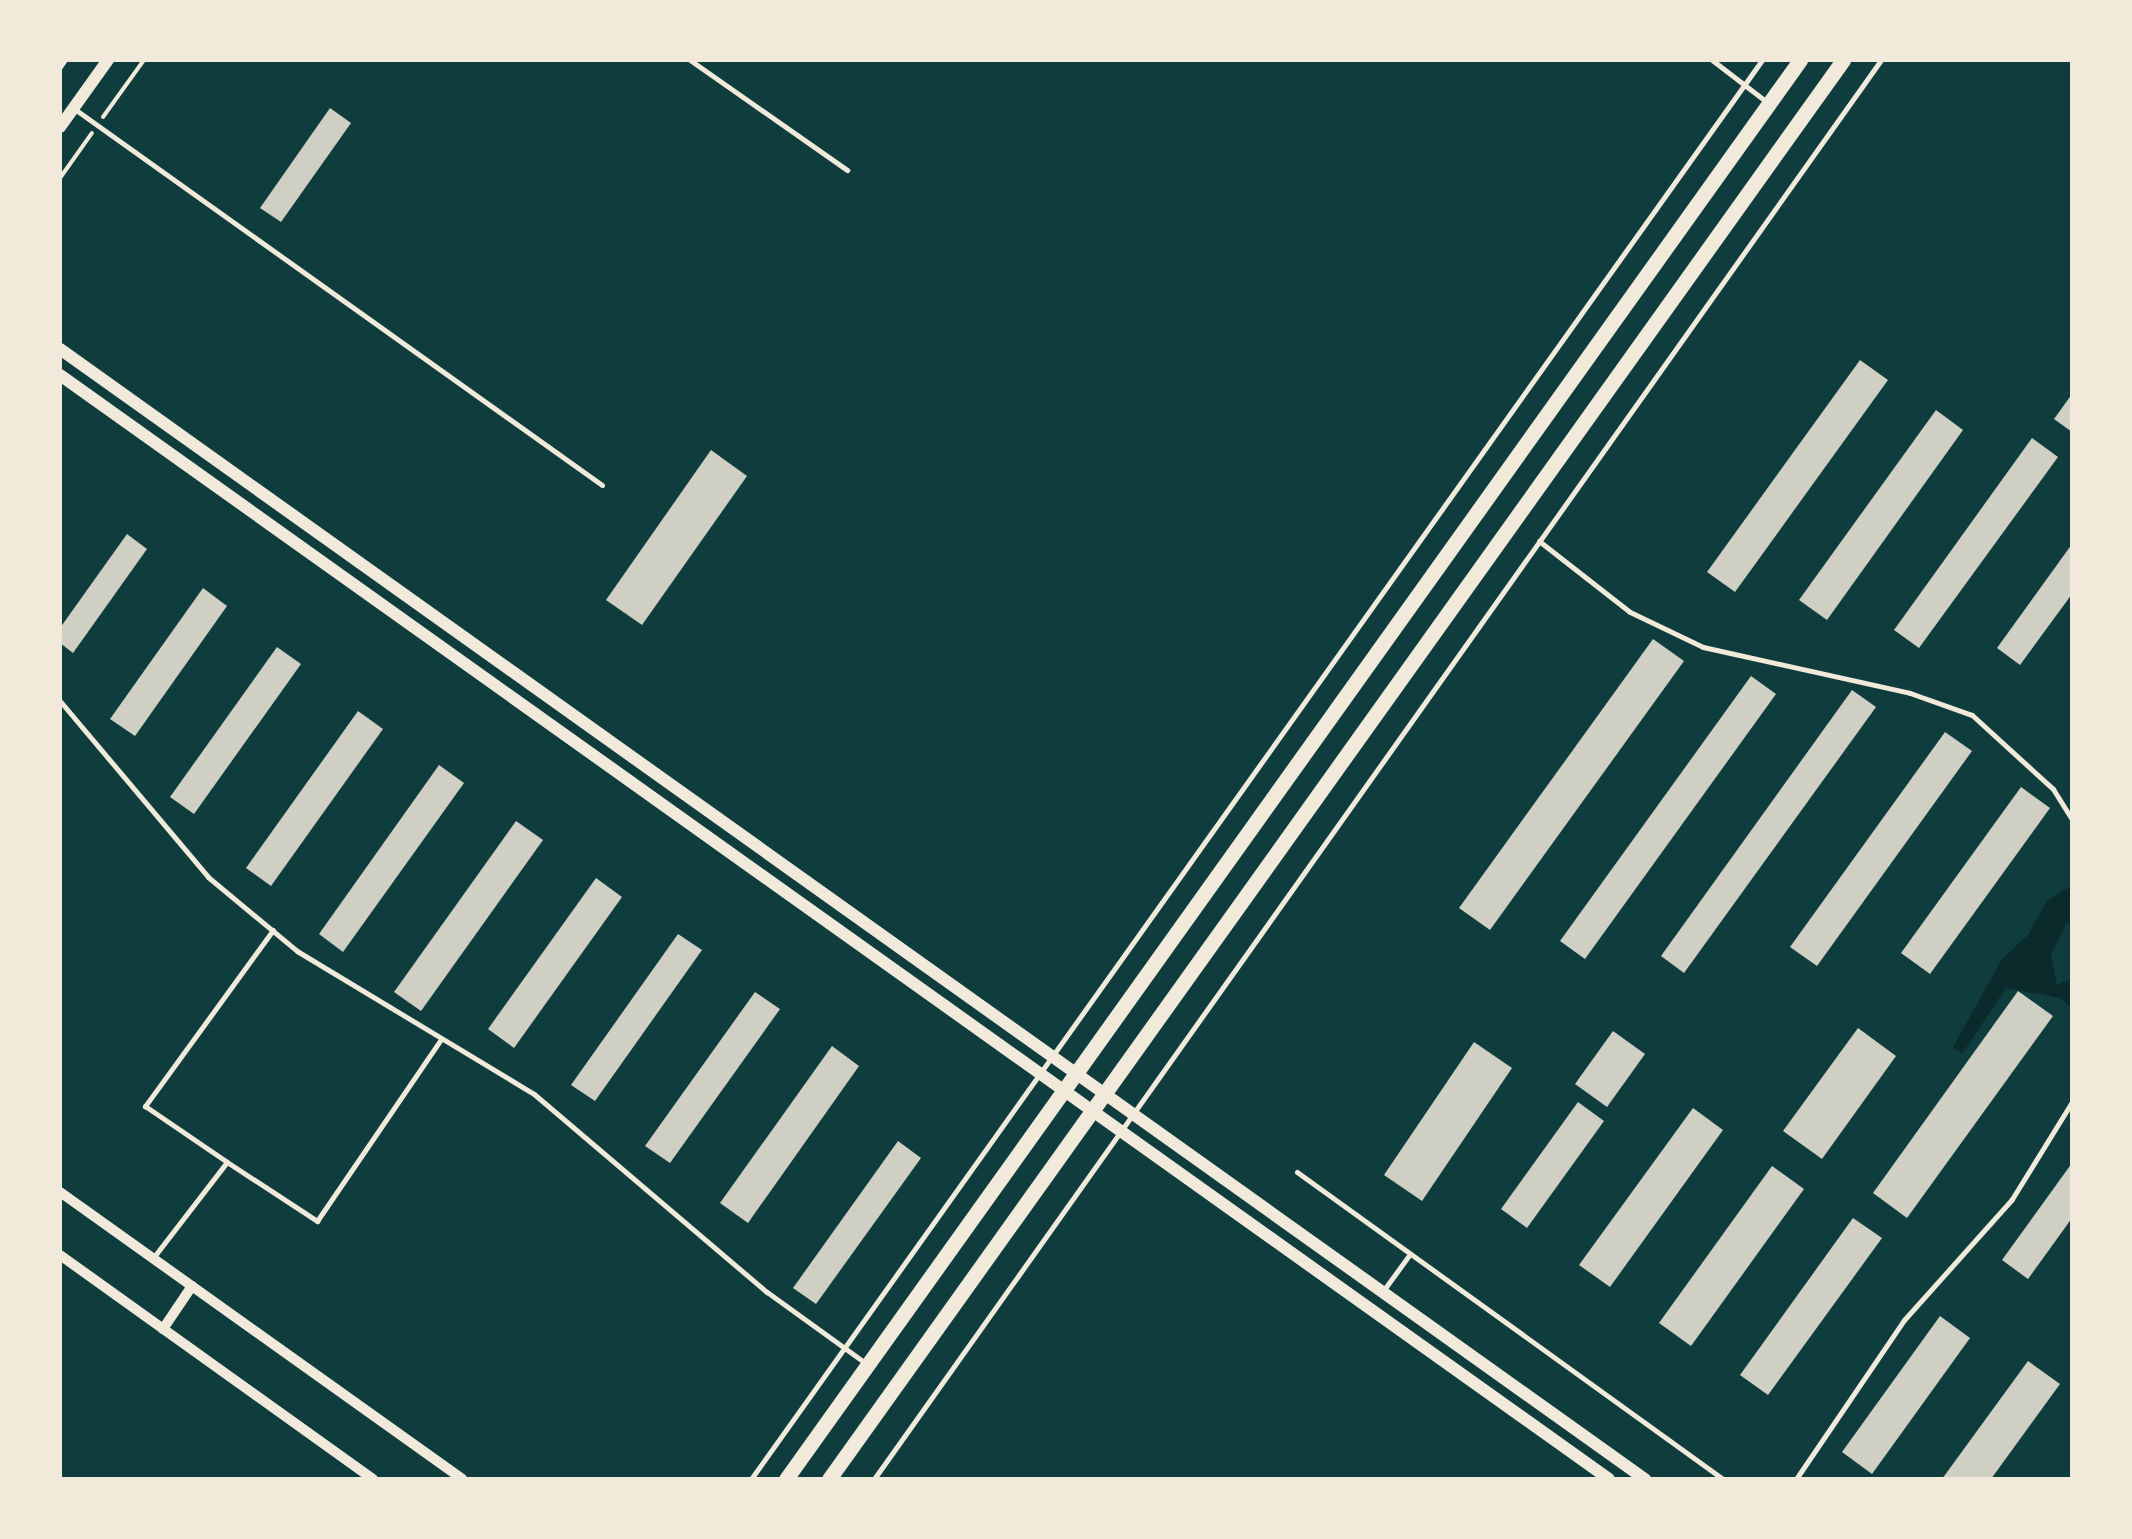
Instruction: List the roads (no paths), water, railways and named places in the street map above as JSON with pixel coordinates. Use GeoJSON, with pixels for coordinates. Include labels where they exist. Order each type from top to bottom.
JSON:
{"type":"FeatureCollection","features":[{"type":"Feature","properties":{"kind":"main road"},"geometry":{"type":"LineString","coordinates":[[786,1479],[1800,60]]}},
{"type":"Feature","properties":{"kind":"main road"},"geometry":{"type":"LineString","coordinates":[[830,1479],[1843,60]]}},
{"type":"Feature","properties":{"kind":"street"},"geometry":{"type":"LineString","coordinates":[[60,127],[108,60]]}},
{"type":"Feature","properties":{"kind":"street"},"geometry":{"type":"LineString","coordinates":[[60,349],[1645,1479]]}},
{"type":"Feature","properties":{"kind":"street"},"geometry":{"type":"LineString","coordinates":[[60,375],[1609,1479]]}},
{"type":"Feature","properties":{"kind":"street"},"geometry":{"type":"LineString","coordinates":[[60,1192],[462,1479]]}},
{"type":"Feature","properties":{"kind":"street"},"geometry":{"type":"LineString","coordinates":[[60,1255],[373,1479]]}},
{"type":"Feature","properties":{"kind":"street"},"geometry":{"type":"LineString","coordinates":[[163,1329],[192,1286]]}},
{"type":"Feature","properties":{"kind":"lane"},"geometry":{"type":"LineString","coordinates":[[690,60],[846,170]]}},
{"type":"Feature","properties":{"kind":"lane"},"geometry":{"type":"LineString","coordinates":[[1712,60],[1769,104]]}},
{"type":"Feature","properties":{"kind":"lane"},"geometry":{"type":"LineString","coordinates":[[751,1479],[1762,60]]}},
{"type":"Feature","properties":{"kind":"lane"},"geometry":{"type":"LineString","coordinates":[[874,1479],[1880,60]]}},
{"type":"Feature","properties":{"kind":"lane"},"geometry":{"type":"LineString","coordinates":[[74,108],[602,484]]}},
{"type":"Feature","properties":{"kind":"lane"},"geometry":{"type":"LineString","coordinates":[[1539,540],[1630,612],[1703,647],[1910,693],[1972,715],[2020,754],[2072,819]]}},
{"type":"Feature","properties":{"kind":"lane"},"geometry":{"type":"LineString","coordinates":[[60,701],[208,877],[272,930],[440,1041],[534,1094],[767,1292],[868,1365]]}},
{"type":"Feature","properties":{"kind":"lane"},"geometry":{"type":"LineString","coordinates":[[272,930],[145,1106],[227,1162],[318,1221],[440,1041]]}},
{"type":"Feature","properties":{"kind":"lane"},"geometry":{"type":"LineString","coordinates":[[1796,1479],[1904,1320],[2012,1198],[2072,1102]]}},
{"type":"Feature","properties":{"kind":"lane"},"geometry":{"type":"LineString","coordinates":[[153,1258],[227,1162]]}},
{"type":"Feature","properties":{"kind":"lane"},"geometry":{"type":"LineString","coordinates":[[1296,1172],[1723,1479]]}},
{"type":"Feature","properties":{"kind":"lane"},"geometry":{"type":"LineString","coordinates":[[1384,1290],[1410,1254]]}},
{"type":"Feature","properties":{"kind":"water"},"geometry":{"type":"Polygon","coordinates":[[[2072,885],[2072,928],[2067,922],[2051,955],[2057,985],[2072,978],[2072,1009],[2060,998],[2006,988],[1962,1054],[1953,1047],[2002,959],[2028,935],[2047,901],[2072,885]]]}}]}
